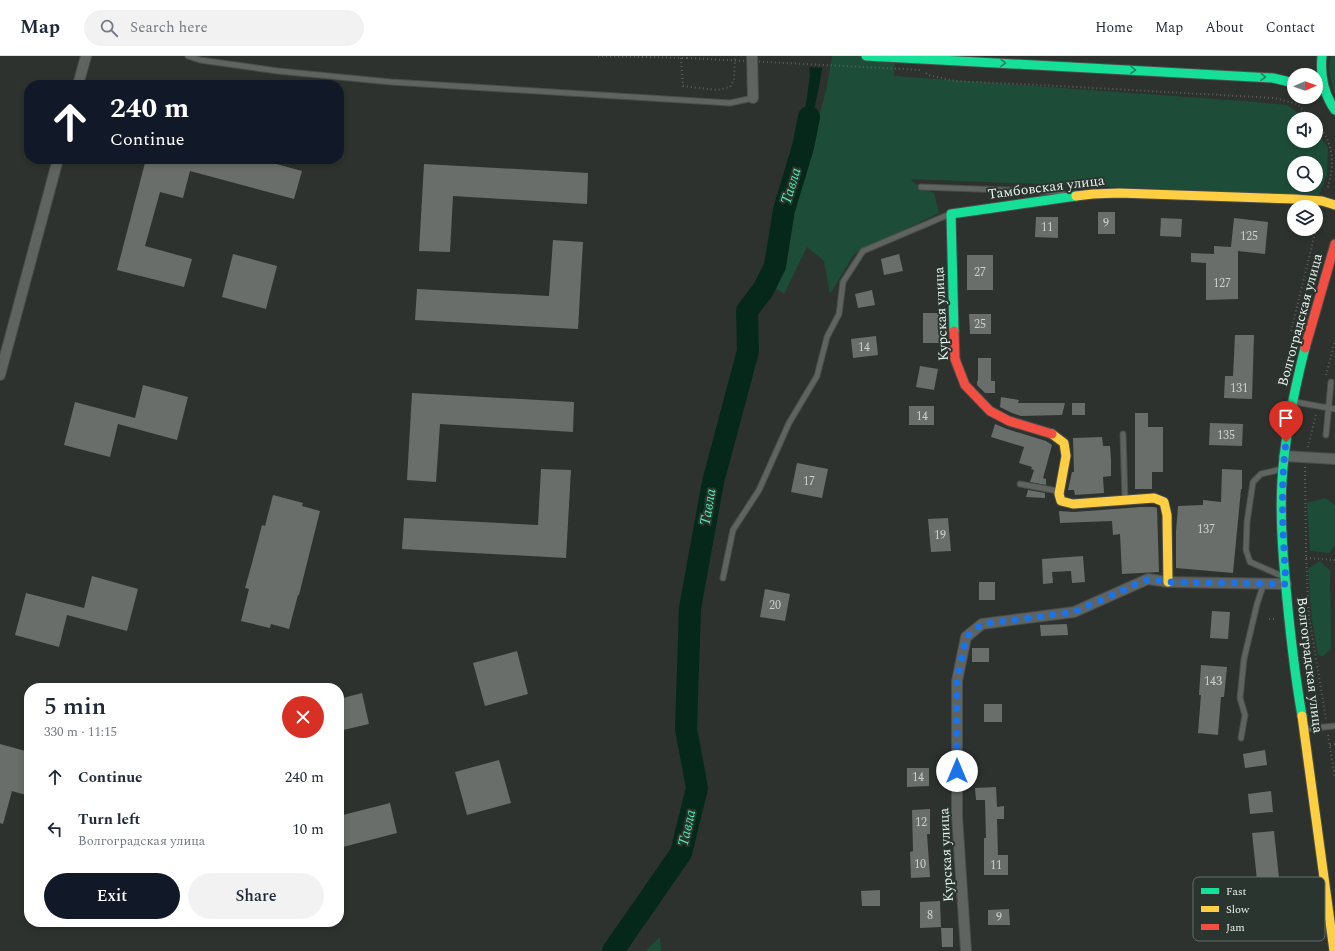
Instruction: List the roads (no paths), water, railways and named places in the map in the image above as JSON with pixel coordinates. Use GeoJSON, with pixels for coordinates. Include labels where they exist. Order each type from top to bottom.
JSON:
{"type":"FeatureCollection","features":[{"type":"Feature","properties":{"kind":"main road"},"geometry":{"type":"LineString","coordinates":[[866,56],[1274,78],[1287,81]]}},
{"type":"Feature","properties":{"kind":"main road"},"geometry":{"type":"LineString","coordinates":[[1322,56],[1320,66],[1321,81],[1326,96],[1334,109]]}},
{"type":"Feature","properties":{"kind":"main road"},"geometry":{"type":"LineString","coordinates":[[1323,100],[1334,109]]}},
{"type":"Feature","properties":{"kind":"main road","name":"Тамбовская улица"},"geometry":{"type":"LineString","coordinates":[[951,214],[1093,194],[1118,193],[1295,199],[1322,201],[1335,205]]}},
{"type":"Feature","properties":{"kind":"main road","name":"Курская улица"},"geometry":{"type":"LineString","coordinates":[[951,214],[955,360],[965,385],[990,411],[1009,421],[1050,433],[1064,443],[1066,456],[1059,491]]}},
{"type":"Feature","properties":{"kind":"main road","name":"Волгоградская улица"},"geometry":{"type":"LineString","coordinates":[[1334,951],[1331,898],[1294,668],[1285,581],[1282,529],[1283,469],[1287,428],[1335,244]]}},
{"type":"Feature","properties":{"kind":"main road"},"geometry":{"type":"LineString","coordinates":[[1059,491],[1061,501],[1073,504],[1154,498],[1164,502],[1167,515],[1168,582]]}},
{"type":"Feature","properties":{"kind":"street"},"geometry":{"type":"LineString","coordinates":[[79,80],[86,56]]}},
{"type":"Feature","properties":{"kind":"street"},"geometry":{"type":"LineString","coordinates":[[752,56],[753,98]]}},
{"type":"Feature","properties":{"kind":"street"},"geometry":{"type":"LineString","coordinates":[[0,375],[57,164]]}},
{"type":"Feature","properties":{"kind":"street"},"geometry":{"type":"LineString","coordinates":[[1284,456],[1335,459]]}},
{"type":"Feature","properties":{"kind":"street","name":"Курская улица"},"geometry":{"type":"LineString","coordinates":[[966,951],[957,816],[957,681],[966,637],[982,624],[1074,612],[1148,579],[1168,582],[1264,583],[1285,581]]}},
{"type":"Feature","properties":{"kind":"lane"},"geometry":{"type":"LineString","coordinates":[[188,56],[200,60],[278,71],[390,82],[730,103],[753,98]]}},
{"type":"Feature","properties":{"kind":"lane"},"geometry":{"type":"LineString","coordinates":[[921,187],[1093,194]]}},
{"type":"Feature","properties":{"kind":"lane","name":"Тамбовская улица"},"geometry":{"type":"LineString","coordinates":[[723,578],[733,530],[759,490],[789,423],[817,376],[827,337],[839,314],[843,282],[863,251],[951,214]]}},
{"type":"Feature","properties":{"kind":"lane"},"geometry":{"type":"LineString","coordinates":[[1326,434],[1332,382]]}},
{"type":"Feature","properties":{"kind":"lane"},"geometry":{"type":"LineString","coordinates":[[1293,402],[1335,409]]}},
{"type":"Feature","properties":{"kind":"lane"},"geometry":{"type":"LineString","coordinates":[[1123,434],[1126,500]]}},
{"type":"Feature","properties":{"kind":"lane"},"geometry":{"type":"LineString","coordinates":[[1283,469],[1261,474],[1253,482],[1247,522],[1246,550],[1250,562],[1285,581]]}},
{"type":"Feature","properties":{"kind":"lane"},"geometry":{"type":"LineString","coordinates":[[1020,484],[1059,491]]}},
{"type":"Feature","properties":{"kind":"lane"},"geometry":{"type":"LineString","coordinates":[[1241,738],[1245,715],[1240,698],[1244,659],[1255,611],[1264,583]]}},
{"type":"Feature","properties":{"kind":"lane"},"geometry":{"type":"LineString","coordinates":[[1304,729],[1335,726]]}},
{"type":"Feature","properties":{"kind":"waterway","name":"Тавла"},"geometry":{"type":"LineString","coordinates":[[613,951],[681,853],[697,788],[686,729],[690,608],[713,482],[748,351],[747,311],[763,290],[775,266],[784,210],[803,147],[809,117]]}}]}
